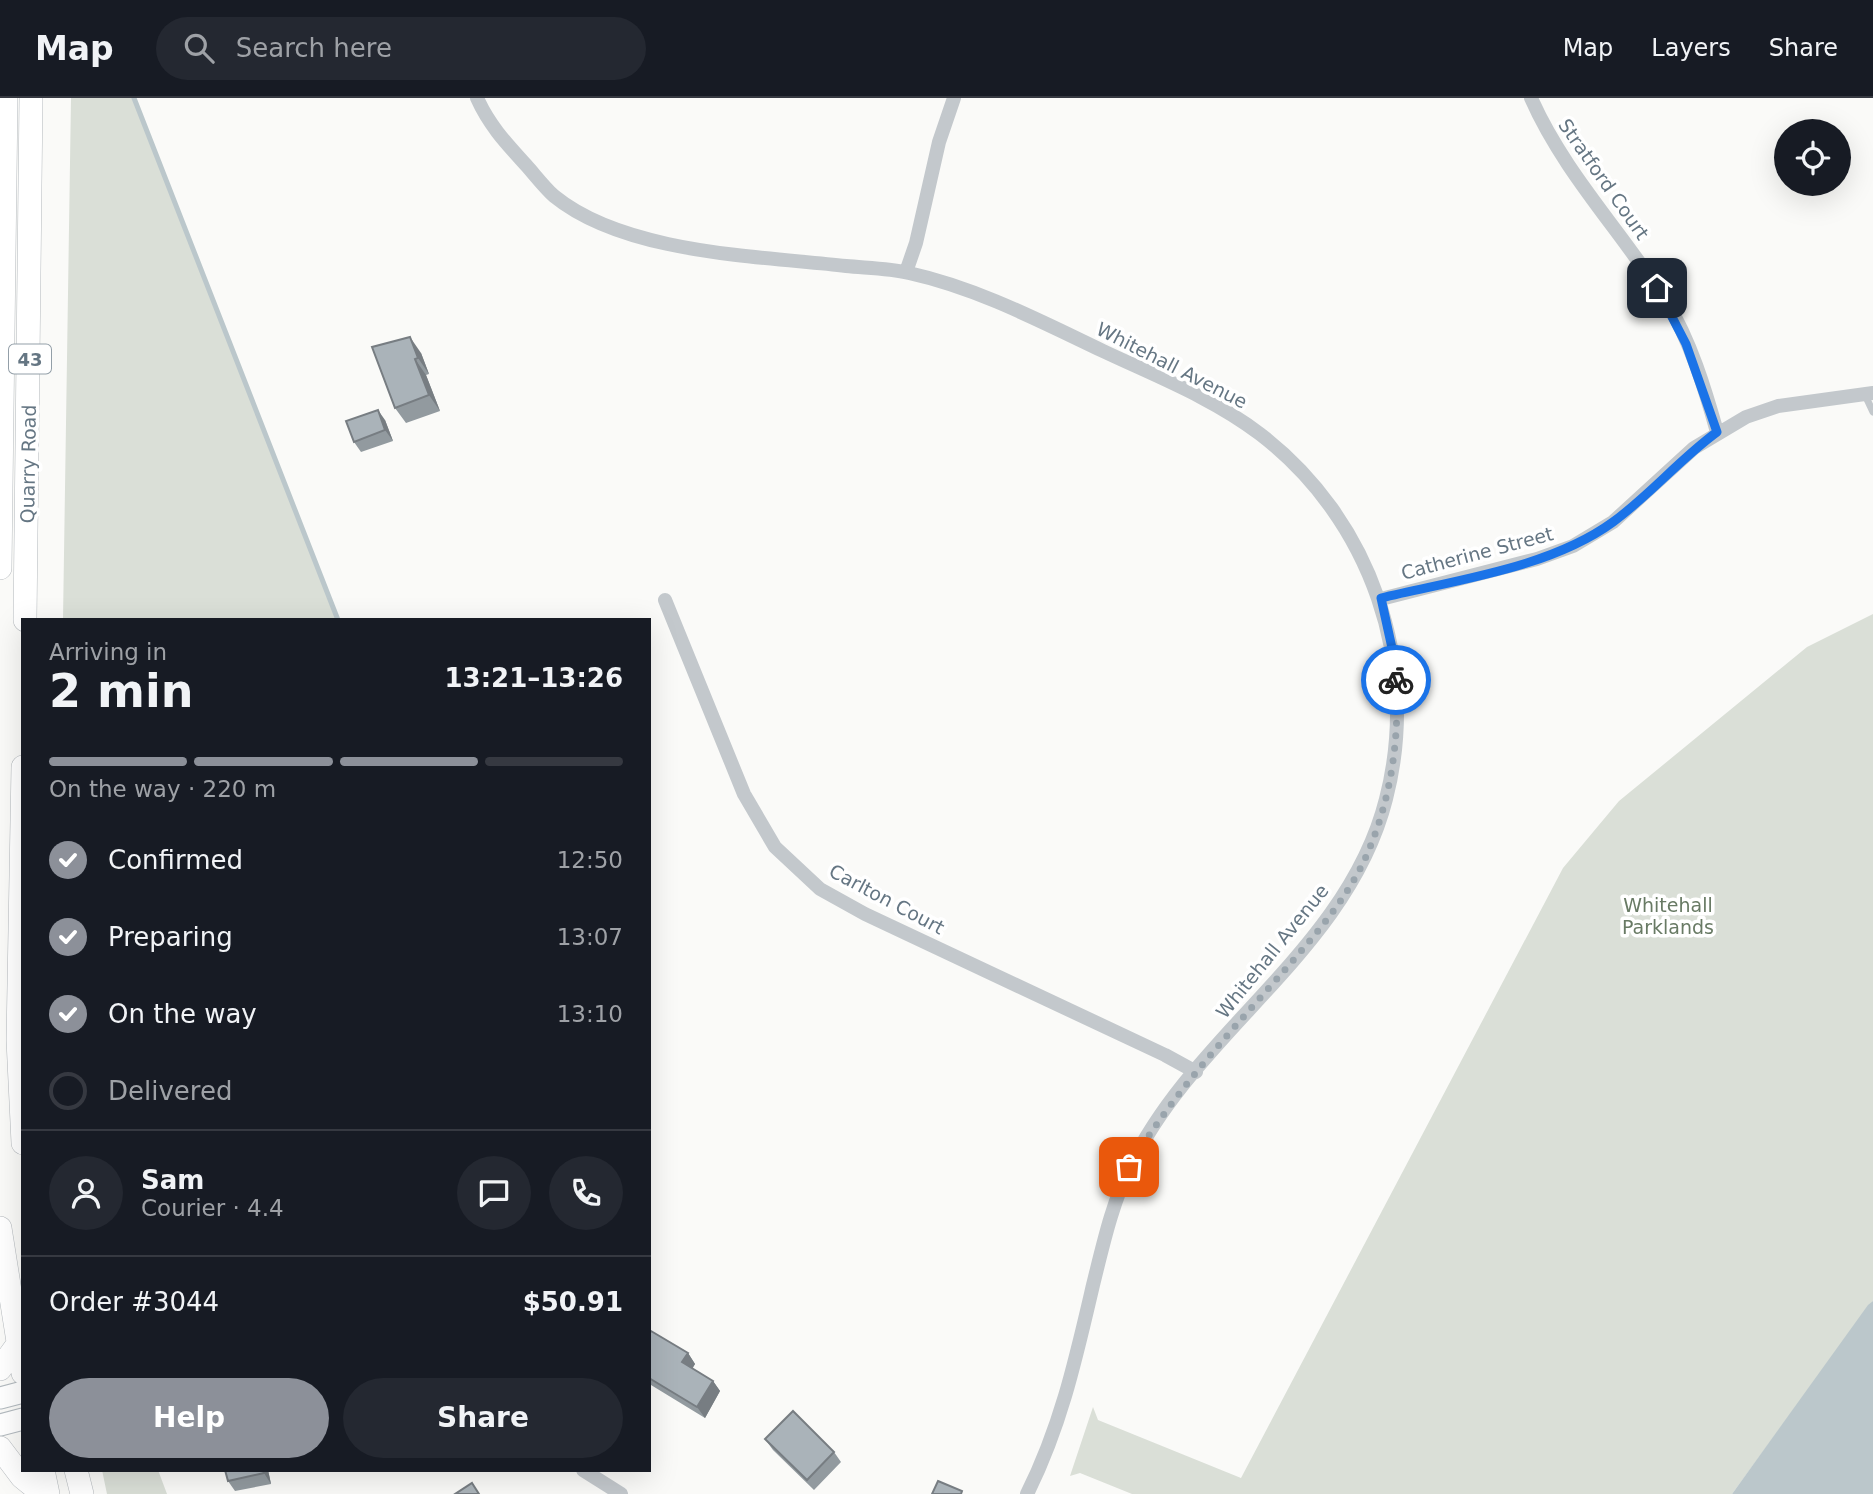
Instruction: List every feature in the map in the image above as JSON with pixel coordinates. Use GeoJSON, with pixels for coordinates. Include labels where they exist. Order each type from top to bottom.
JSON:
{"type":"FeatureCollection","features":[{"type":"Feature","properties":{"kind":"main road","name":"Quarry Road"},"geometry":{"type":"LineString","coordinates":[[0,568],[6,98]]}},
{"type":"Feature","properties":{"kind":"main road","name":"Quarry Road"},"geometry":{"type":"LineString","coordinates":[[25,618],[31,98]]}},
{"type":"Feature","properties":{"kind":"main road"},"geometry":{"type":"LineString","coordinates":[[21,876],[18,1040],[21,1102]]}},
{"type":"Feature","properties":{"kind":"main road"},"geometry":{"type":"LineString","coordinates":[[0,1228],[21,1361]]}},
{"type":"Feature","properties":{"kind":"main road"},"geometry":{"type":"LineString","coordinates":[[0,1369],[18,1344]]}},
{"type":"Feature","properties":{"kind":"main road"},"geometry":{"type":"LineString","coordinates":[[0,1448],[22,1477],[46,1494]]}},
{"type":"Feature","properties":{"kind":"main road"},"geometry":{"type":"LineString","coordinates":[[43,1472],[46,1494]]}},
{"type":"Feature","properties":{"kind":"main road"},"geometry":{"type":"LineString","coordinates":[[76,1472],[82,1494]]}},
{"type":"Feature","properties":{"kind":"street","name":"Whitehall Avenue"},"geometry":{"type":"LineString","coordinates":[[477,98],[489,124],[555,197],[600,222],[658,242],[707,251],[906,272],[1008,306],[1215,404],[1261,435],[1307,475],[1353,544],[1381,598],[1394,657],[1399,720],[1386,799],[1364,862],[1335,909],[1156,1121],[1129,1167],[1109,1222],[1067,1394],[1050,1448],[1027,1494]]}},
{"type":"Feature","properties":{"kind":"street"},"geometry":{"type":"LineString","coordinates":[[906,272],[916,243],[939,142],[954,98]]}},
{"type":"Feature","properties":{"kind":"street","name":"Stratford Court"},"geometry":{"type":"LineString","coordinates":[[1531,98],[1562,155],[1668,305],[1696,368],[1717,432]]}},
{"type":"Feature","properties":{"kind":"street","name":"Catherine Street"},"geometry":{"type":"LineString","coordinates":[[1381,598],[1537,559],[1573,546],[1613,522],[1695,448],[1717,432],[1778,406],[1869,394]]}},
{"type":"Feature","properties":{"kind":"street","name":"Carlton Court"},"geometry":{"type":"LineString","coordinates":[[665,600],[744,794],[775,847],[820,889],[865,914],[1166,1055],[1196,1072]]}},
{"type":"Feature","properties":{"kind":"street"},"geometry":{"type":"LineString","coordinates":[[0,1398],[21,1393]]}},
{"type":"Feature","properties":{"kind":"street"},"geometry":{"type":"LineString","coordinates":[[0,1425],[21,1420]]}},
{"type":"Feature","properties":{"kind":"street"},"geometry":{"type":"LineString","coordinates":[[586,1472],[621,1494]]}},
{"type":"Feature","properties":{"kind":"lane"},"geometry":{"type":"LineString","coordinates":[[1869,394],[1873,412]]}},
{"type":"Feature","properties":{"kind":"green space"},"geometry":{"type":"Polygon","coordinates":[[[71,98],[134,98],[338,618],[63,618],[71,98]]]}},
{"type":"Feature","properties":{"kind":"green space","name":"Whitehall Parklands"},"geometry":{"type":"Polygon","coordinates":[[[1873,614],[1873,1301],[1732,1494],[1132,1494],[1080,1473],[1070,1476],[1093,1407],[1098,1420],[1241,1478],[1563,868],[1619,801],[1807,647],[1873,614]]]}},
{"type":"Feature","properties":{"kind":"green space"},"geometry":{"type":"Polygon","coordinates":[[[102,1472],[159,1472],[167,1494],[107,1494],[102,1472]]]}},
{"type":"Feature","properties":{"kind":"shaded area"},"geometry":{"type":"Polygon","coordinates":[[[1873,1301],[1873,1494],[1732,1494],[1868,1305],[1873,1301]]]}},
{"type":"Feature","properties":{"kind":"building"},"geometry":{"type":"Polygon","coordinates":[[[410,337],[429,395],[395,408],[372,347],[410,337]]]}},
{"type":"Feature","properties":{"kind":"building"},"geometry":{"type":"Polygon","coordinates":[[[378,410],[385,430],[354,442],[346,421],[378,410]]]}},
{"type":"Feature","properties":{"kind":"building"},"geometry":{"type":"Polygon","coordinates":[[[651,1331],[688,1353],[682,1362],[713,1381],[697,1407],[651,1379],[651,1331]]]}},
{"type":"Feature","properties":{"kind":"building"},"geometry":{"type":"Polygon","coordinates":[[[793,1411],[834,1452],[807,1480],[765,1439],[793,1411]]]}},
{"type":"Feature","properties":{"kind":"building"},"geometry":{"type":"Polygon","coordinates":[[[226,1472],[264,1473],[228,1481],[226,1472]]]}},
{"type":"Feature","properties":{"kind":"building"},"geometry":{"type":"Polygon","coordinates":[[[938,1481],[962,1491],[961,1494],[932,1494],[938,1481]]]}},
{"type":"Feature","properties":{"kind":"building"},"geometry":{"type":"Polygon","coordinates":[[[472,1483],[479,1494],[455,1494],[472,1483]]]}},
{"type":"Feature","properties":{"kind":"waterway"},"geometry":{"type":"LineString","coordinates":[[134,98],[337,618]]}},
{"type":"Feature","properties":{"kind":"way so far"},"geometry":{"type":"LineString","coordinates":[[1129,1167],[1156,1121],[1335,909],[1364,862],[1386,799],[1399,720],[1396,680]]}},
{"type":"Feature","properties":{"kind":"route"},"geometry":{"type":"LineString","coordinates":[[1396,680],[1394,657],[1381,598],[1537,559],[1573,546],[1613,522],[1695,448],[1717,432],[1686,344],[1657,288]]}}]}
